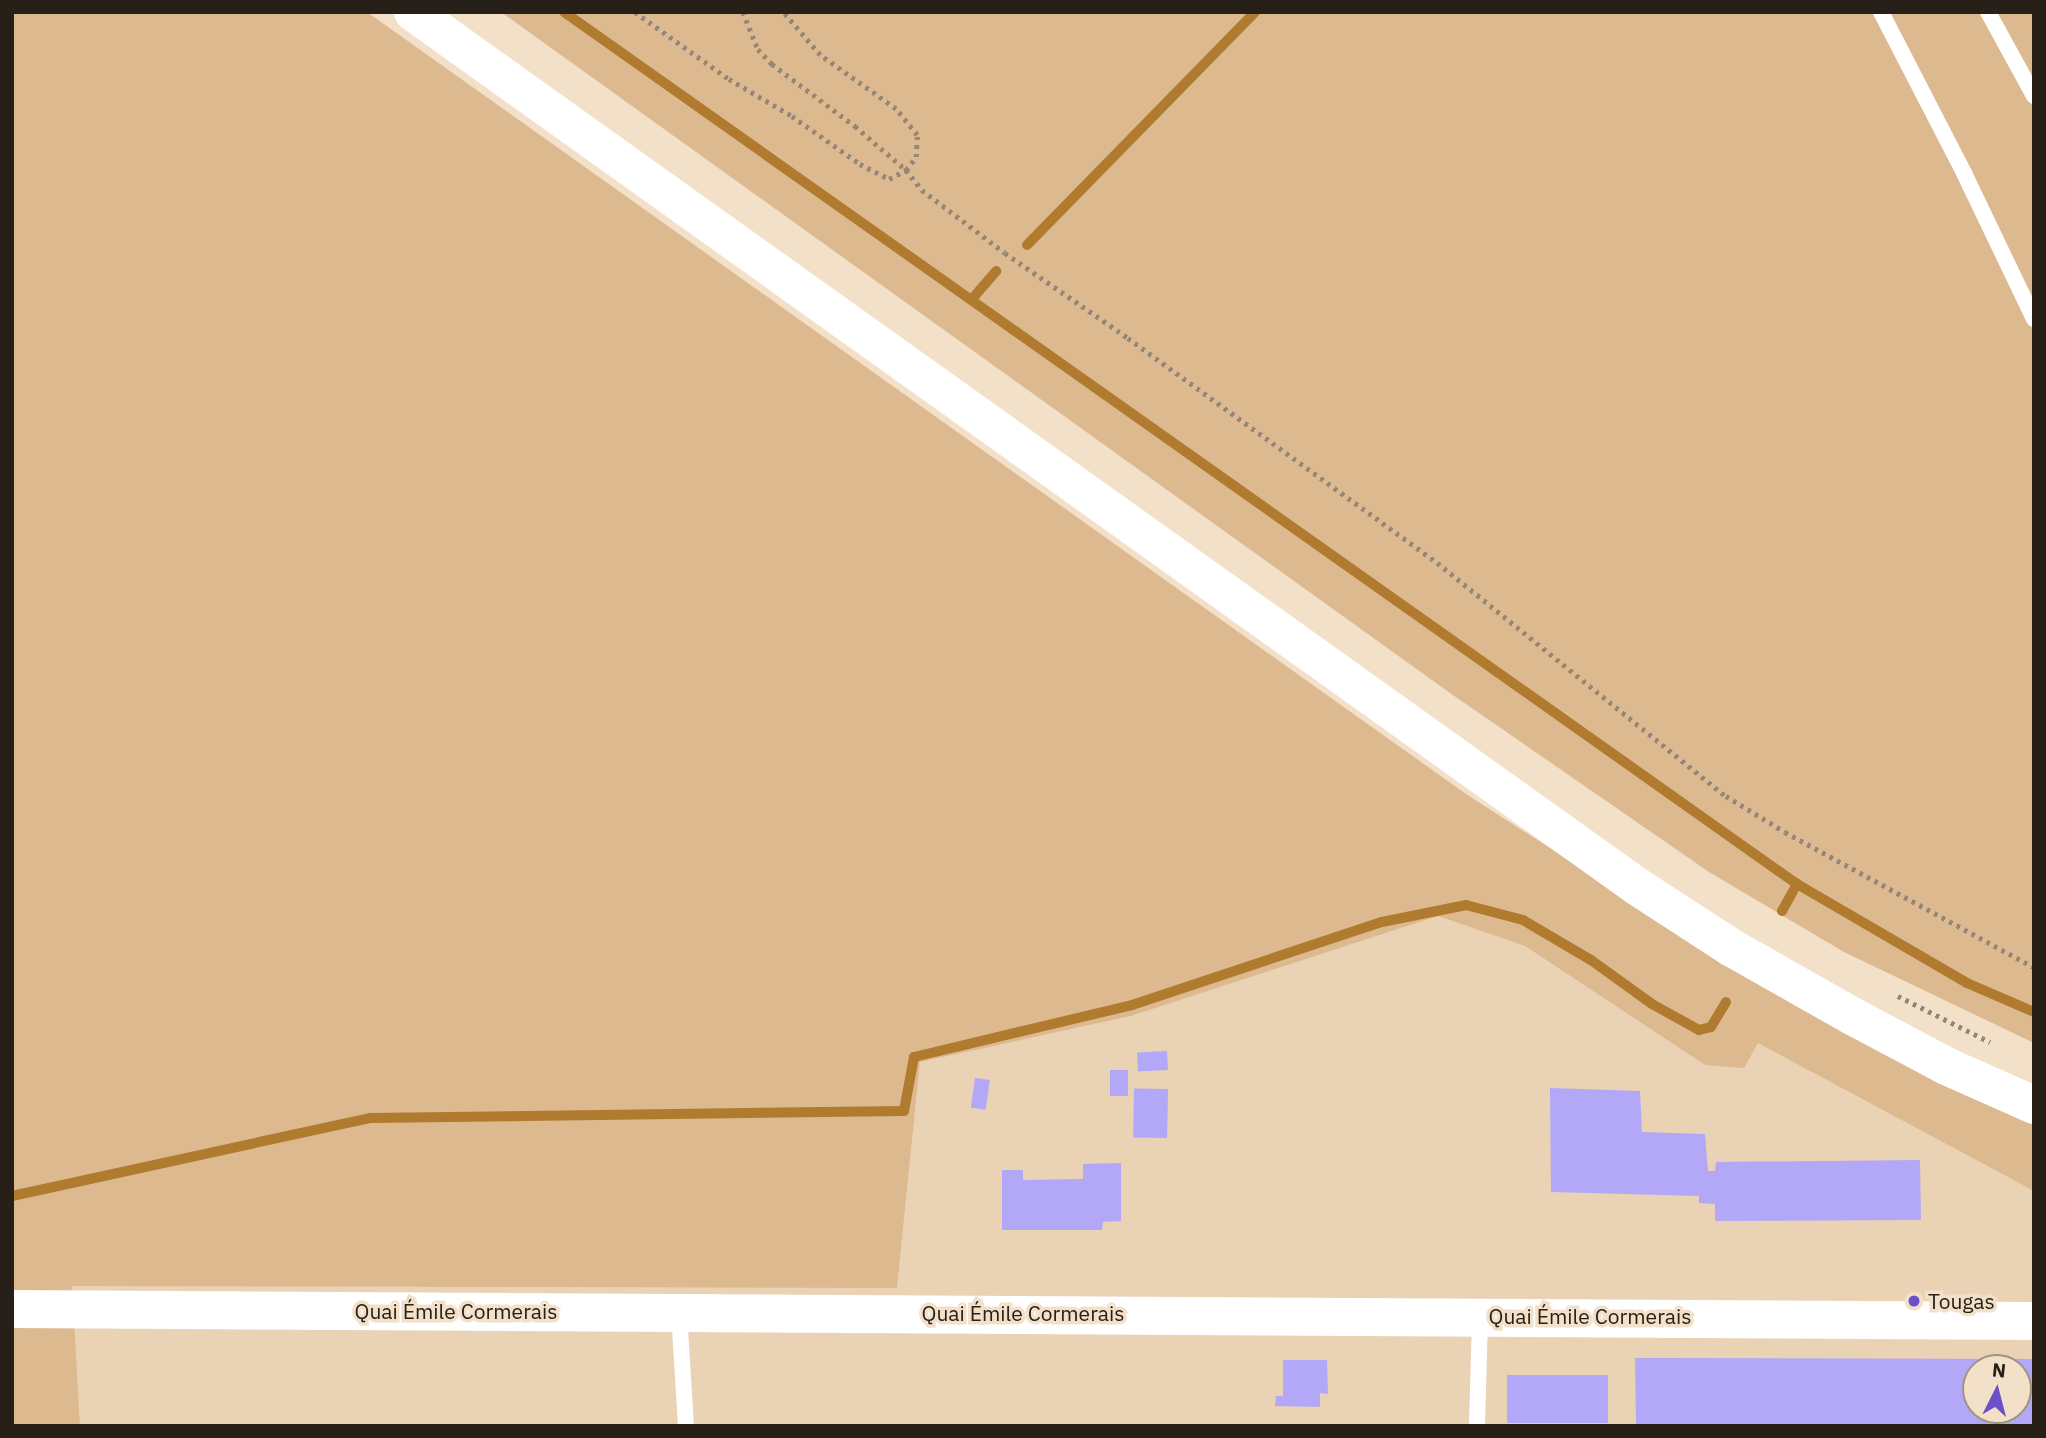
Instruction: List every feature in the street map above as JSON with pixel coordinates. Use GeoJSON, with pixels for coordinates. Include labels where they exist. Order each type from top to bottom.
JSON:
{"type":"FeatureCollection","features":[{"type":"Feature","properties":{"kind":"street"},"geometry":{"type":"LineString","coordinates":[[413,12],[1637,887],[1732,948],[1854,1017],[1946,1066],[2029,1101]]}},
{"type":"Feature","properties":{"kind":"street","name":"Quai Émile Cormerais"},"geometry":{"type":"LineString","coordinates":[[12,1309],[1480,1315],[2034,1321]]}},
{"type":"Feature","properties":{"kind":"lane"},"geometry":{"type":"LineString","coordinates":[[1881,12],[1964,173],[2034,319]]}},
{"type":"Feature","properties":{"kind":"lane"},"geometry":{"type":"LineString","coordinates":[[1988,12],[2034,96]]}},
{"type":"Feature","properties":{"kind":"lane"},"geometry":{"type":"LineString","coordinates":[[679,1312],[686,1426]]}},
{"type":"Feature","properties":{"kind":"lane"},"geometry":{"type":"LineString","coordinates":[[1477,1426],[1480,1315]]}},
{"type":"Feature","properties":{"kind":"path"},"geometry":{"type":"LineString","coordinates":[[635,12],[729,79],[792,116],[860,164],[889,179],[906,170],[916,157],[917,135],[896,109],[820,55],[783,12]]}},
{"type":"Feature","properties":{"kind":"path"},"geometry":{"type":"LineString","coordinates":[[743,12],[758,49],[772,64],[855,126],[906,170],[922,190],[1005,253],[1128,338],[1444,568],[1726,796],[1785,832],[2034,967]]}},
{"type":"Feature","properties":{"kind":"path"},"geometry":{"type":"LineString","coordinates":[[1896,995],[1995,1045]]}},
{"type":"Feature","properties":{"kind":"shaded area"},"geometry":{"type":"Polygon","coordinates":[[[12,12],[367,12],[1466,794],[1792,1004],[1962,1091],[2034,1120],[2034,1191],[1758,1043],[1744,1068],[1705,1065],[1525,946],[1438,916],[1131,1016],[920,1062],[897,1288],[72,1286],[80,1426],[12,1426],[12,12]]]}},
{"type":"Feature","properties":{"kind":"shaded area"},"geometry":{"type":"Polygon","coordinates":[[[501,12],[2034,12],[2034,1043],[1844,952],[1709,872],[1450,693],[501,12]]]}},
{"type":"Feature","properties":{"kind":"shaded area"},"geometry":{"type":"Polygon","coordinates":[[[1438,916],[1525,946],[1705,1065],[1757,1042],[2034,1191],[2034,1426],[80,1426],[71,1286],[897,1288],[920,1062],[1131,1016],[1438,916]]]}},
{"type":"Feature","properties":{"kind":"building"},"geometry":{"type":"Polygon","coordinates":[[[1167,1051],[1168,1070],[1138,1072],[1137,1053],[1167,1051]]]}},
{"type":"Feature","properties":{"kind":"building"},"geometry":{"type":"Polygon","coordinates":[[[1110,1070],[1128,1070],[1128,1096],[1110,1096],[1110,1070]]]}},
{"type":"Feature","properties":{"kind":"building"},"geometry":{"type":"Polygon","coordinates":[[[975,1078],[990,1080],[986,1110],[971,1108],[975,1078]]]}},
{"type":"Feature","properties":{"kind":"building"},"geometry":{"type":"Polygon","coordinates":[[[1134,1088],[1168,1089],[1167,1138],[1133,1137],[1134,1088]]]}},
{"type":"Feature","properties":{"kind":"building"},"geometry":{"type":"Polygon","coordinates":[[[1550,1088],[1640,1091],[1642,1132],[1705,1134],[1708,1171],[1715,1171],[1716,1162],[1920,1160],[1921,1220],[1715,1221],[1715,1204],[1699,1203],[1699,1196],[1551,1192],[1550,1088]]]}},
{"type":"Feature","properties":{"kind":"building"},"geometry":{"type":"Polygon","coordinates":[[[1121,1163],[1121,1221],[1103,1222],[1102,1230],[1002,1230],[1002,1170],[1023,1170],[1023,1180],[1083,1179],[1083,1164],[1121,1163]]]}},
{"type":"Feature","properties":{"kind":"building"},"geometry":{"type":"Polygon","coordinates":[[[1635,1358],[1962,1359],[1962,1424],[2032,1424],[2034,1359],[2034,1426],[1636,1426],[1635,1358]]]}},
{"type":"Feature","properties":{"kind":"building"},"geometry":{"type":"Polygon","coordinates":[[[1283,1360],[1327,1360],[1328,1394],[1320,1393],[1320,1407],[1275,1406],[1276,1396],[1283,1396],[1283,1360]]]}},
{"type":"Feature","properties":{"kind":"building"},"geometry":{"type":"Polygon","coordinates":[[[1507,1375],[1608,1375],[1608,1423],[1507,1423],[1507,1375]]]}},
{"type":"Feature","properties":{"kind":"waterway"},"geometry":{"type":"LineString","coordinates":[[564,12],[1797,884],[1967,983],[2034,1012]]}},
{"type":"Feature","properties":{"kind":"waterway"},"geometry":{"type":"LineString","coordinates":[[1027,245],[1255,12]]}},
{"type":"Feature","properties":{"kind":"waterway"},"geometry":{"type":"LineString","coordinates":[[972,299],[996,271]]}},
{"type":"Feature","properties":{"kind":"waterway"},"geometry":{"type":"LineString","coordinates":[[1782,911],[1797,884]]}},
{"type":"Feature","properties":{"kind":"waterway"},"geometry":{"type":"LineString","coordinates":[[12,1196],[370,1118],[904,1111],[914,1057],[1132,1005],[1382,922],[1466,905],[1523,920],[1591,960],[1652,1004],[1699,1030],[1711,1027],[1726,1002]]}},
{"type":"Feature","properties":{"kind":"place","name":"Tougas"},"geometry":{"type":"Point","coordinates":[1914,1301]}}]}
